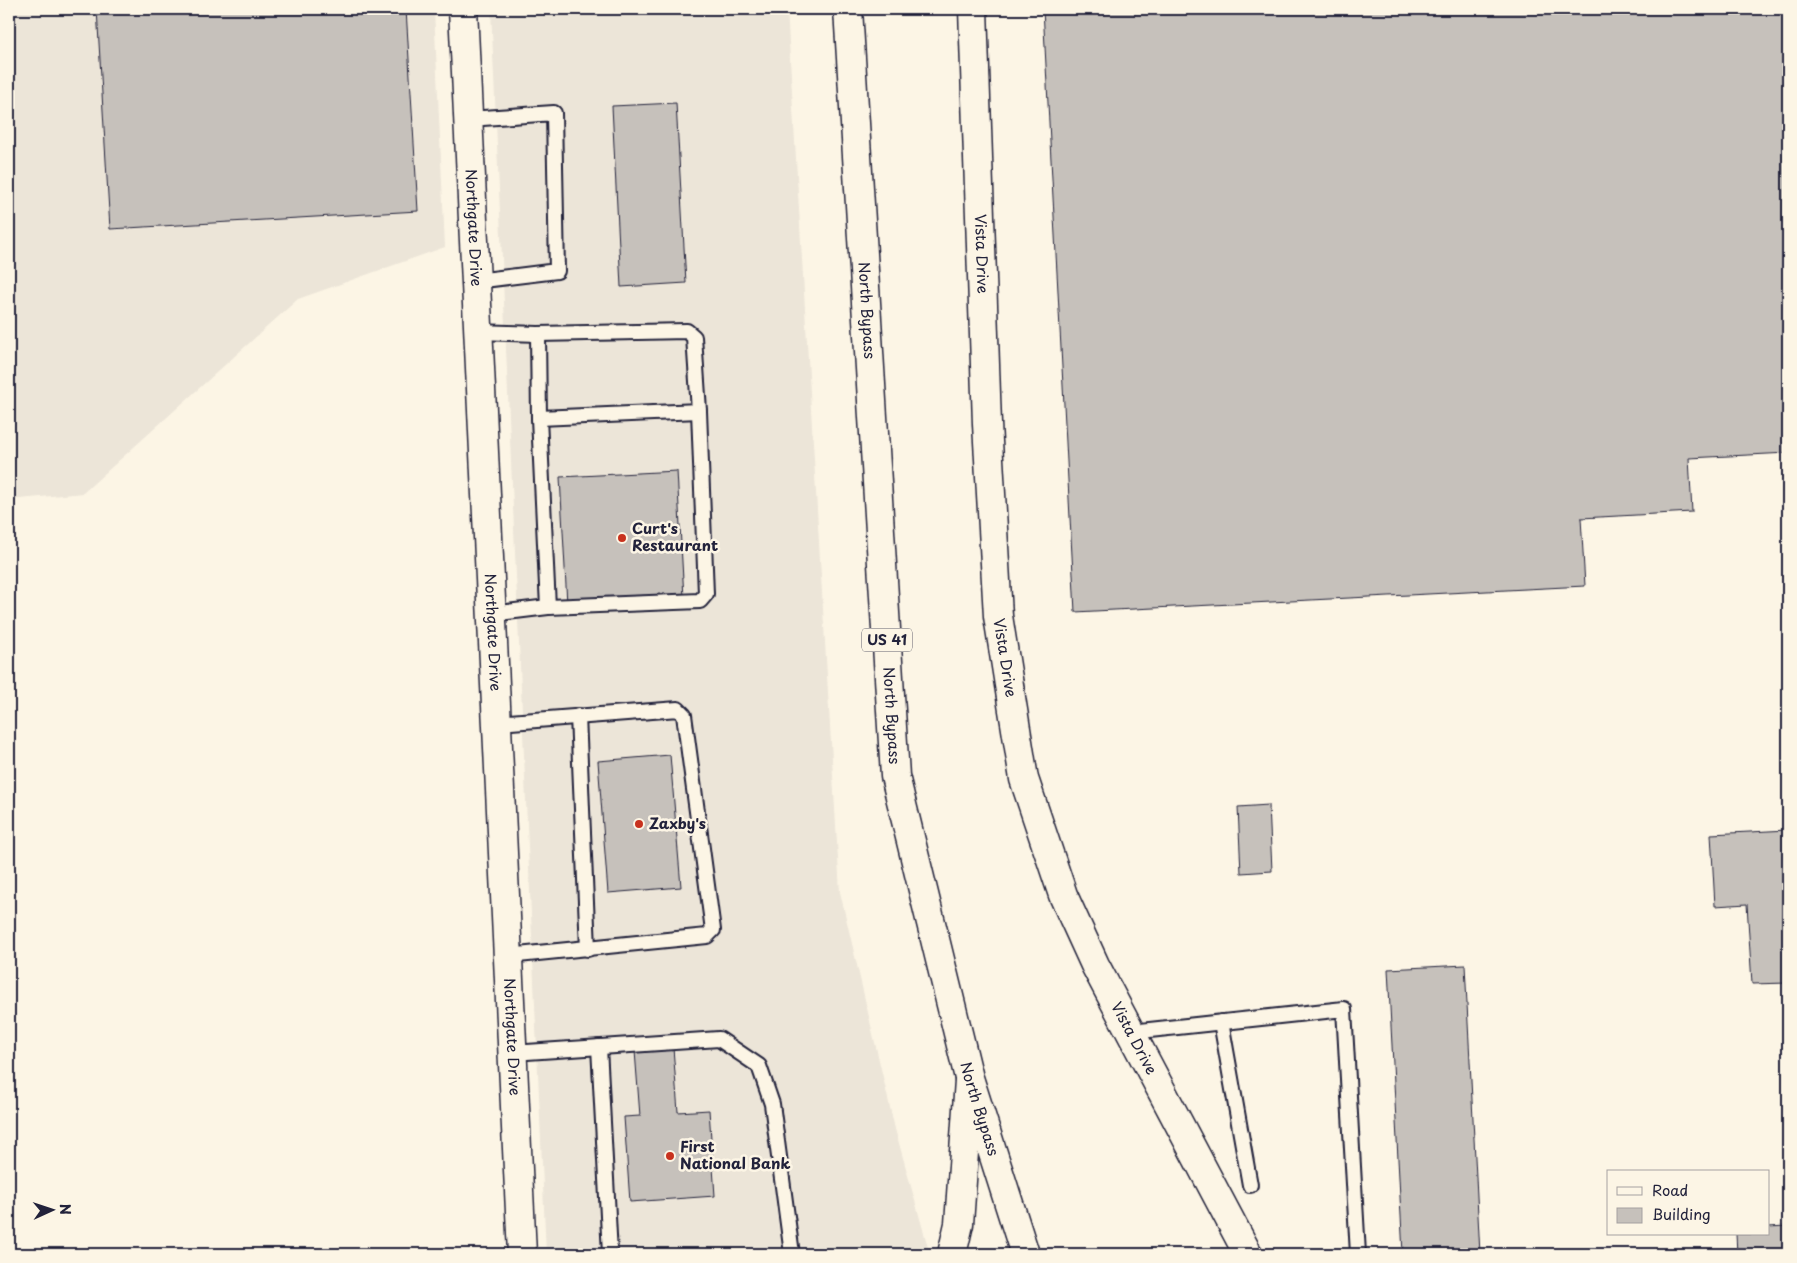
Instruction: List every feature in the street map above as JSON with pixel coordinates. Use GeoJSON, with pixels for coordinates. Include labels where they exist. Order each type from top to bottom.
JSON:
{"type":"FeatureCollection","features":[{"type":"Feature","properties":{"kind":"main road","name":"Northgate Drive"},"geometry":{"type":"LineString","coordinates":[[463,9],[522,1254]]}},
{"type":"Feature","properties":{"kind":"main road","name":"North Bypass"},"geometry":{"type":"LineString","coordinates":[[848,9],[895,776],[969,1078],[1025,1254]]}},
{"type":"Feature","properties":{"kind":"main road","name":"Vista Drive"},"geometry":{"type":"LineString","coordinates":[[973,9],[987,424],[998,616],[1024,779],[1063,895],[1095,965],[1131,1032],[1239,1248]]}},
{"type":"Feature","properties":{"kind":"main road"},"geometry":{"type":"LineString","coordinates":[[952,1254],[959,1224],[969,1078]]}},
{"type":"Feature","properties":{"kind":"lane"},"geometry":{"type":"LineString","coordinates":[[468,119],[554,113],[558,271],[476,280]]}},
{"type":"Feature","properties":{"kind":"lane"},"geometry":{"type":"LineString","coordinates":[[478,332],[538,334],[687,331],[694,337],[699,411],[706,594],[704,598],[700,601],[548,607],[491,614]]}},
{"type":"Feature","properties":{"kind":"lane"},"geometry":{"type":"LineString","coordinates":[[538,334],[539,418],[548,607]]}},
{"type":"Feature","properties":{"kind":"lane"},"geometry":{"type":"LineString","coordinates":[[539,418],[699,411]]}},
{"type":"Feature","properties":{"kind":"lane"},"geometry":{"type":"LineString","coordinates":[[497,723],[678,709],[684,715],[713,930],[707,936],[508,956]]}},
{"type":"Feature","properties":{"kind":"lane"},"geometry":{"type":"LineString","coordinates":[[578,716],[588,949]]}},
{"type":"Feature","properties":{"kind":"lane"},"geometry":{"type":"LineString","coordinates":[[1131,1032],[1344,1009],[1358,1254]]}},
{"type":"Feature","properties":{"kind":"lane"},"geometry":{"type":"LineString","coordinates":[[1221,1022],[1250,1186]]}},
{"type":"Feature","properties":{"kind":"lane"},"geometry":{"type":"LineString","coordinates":[[512,1053],[719,1038],[759,1066],[772,1104],[792,1254]]}},
{"type":"Feature","properties":{"kind":"lane"},"geometry":{"type":"LineString","coordinates":[[599,1047],[610,1254]]}},
{"type":"Feature","properties":{"kind":"shaded area"},"geometry":{"type":"Polygon","coordinates":[[[9,9],[434,9],[445,247],[298,299],[83,493],[9,500],[9,9]]]}},
{"type":"Feature","properties":{"kind":"shaded area"},"geometry":{"type":"Polygon","coordinates":[[[491,9],[787,9],[840,892],[895,1129],[929,1251],[928,1254],[546,1254],[491,9]]]}},
{"type":"Feature","properties":{"kind":"building"},"geometry":{"type":"Polygon","coordinates":[[[97,9],[406,9],[418,211],[110,229],[97,9]]]}},
{"type":"Feature","properties":{"kind":"building"},"geometry":{"type":"Polygon","coordinates":[[[1043,9],[1788,9],[1788,453],[1689,458],[1692,512],[1581,518],[1585,586],[1075,612],[1043,9]]]}},
{"type":"Feature","properties":{"kind":"building"},"geometry":{"type":"Polygon","coordinates":[[[676,103],[686,283],[621,287],[612,106],[676,103]]]}},
{"type":"Feature","properties":{"kind":"building","name":"Curt's Restaurant"},"geometry":{"type":"Polygon","coordinates":[[[677,471],[684,598],[567,604],[560,477],[677,471]]]}},
{"type":"Feature","properties":{"kind":"building","name":"Zaxby's"},"geometry":{"type":"Polygon","coordinates":[[[670,755],[681,887],[608,893],[598,761],[670,755]]]}},
{"type":"Feature","properties":{"kind":"building"},"geometry":{"type":"Polygon","coordinates":[[[1269,805],[1272,871],[1241,873],[1238,807],[1269,805]]]}},
{"type":"Feature","properties":{"kind":"building"},"geometry":{"type":"Polygon","coordinates":[[[1788,830],[1788,983],[1752,984],[1747,904],[1715,906],[1711,834],[1788,830]]]}},
{"type":"Feature","properties":{"kind":"building"},"geometry":{"type":"Polygon","coordinates":[[[1465,965],[1480,1254],[1403,1254],[1388,969],[1465,965]]]}},
{"type":"Feature","properties":{"kind":"building","name":"First National Bank"},"geometry":{"type":"Polygon","coordinates":[[[673,1048],[678,1112],[709,1110],[715,1196],[630,1202],[624,1117],[640,1116],[635,1051],[673,1048]]]}},
{"type":"Feature","properties":{"kind":"building"},"geometry":{"type":"Polygon","coordinates":[[[1788,1226],[1788,1254],[1737,1254],[1736,1236],[1770,1236],[1770,1227],[1788,1226]]]}},
{"type":"Feature","properties":{"kind":"place","name":"Curt's Restaurant"},"geometry":{"type":"Point","coordinates":[622,538]}},
{"type":"Feature","properties":{"kind":"place","name":"Zaxby's"},"geometry":{"type":"Point","coordinates":[639,824]}},
{"type":"Feature","properties":{"kind":"place","name":"First National Bank"},"geometry":{"type":"Point","coordinates":[670,1156]}}]}
